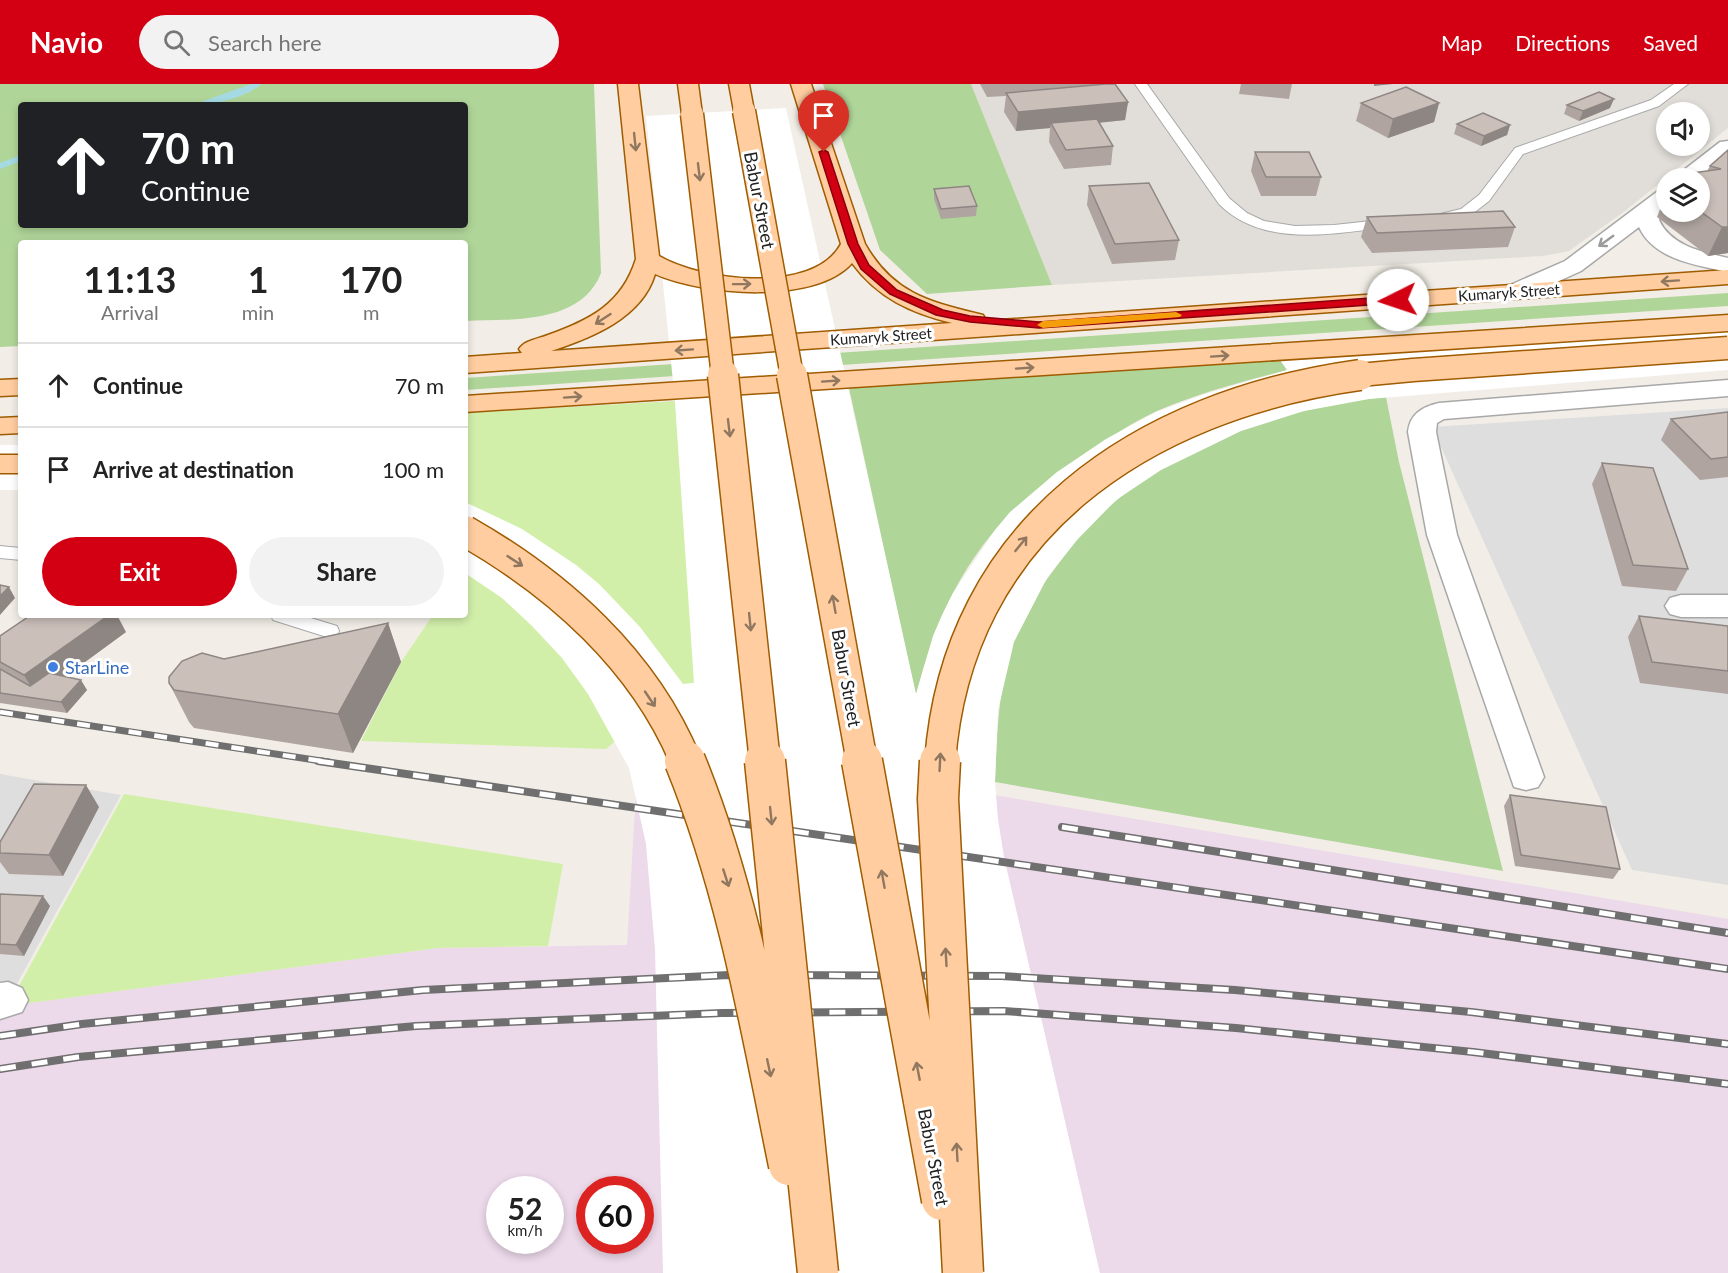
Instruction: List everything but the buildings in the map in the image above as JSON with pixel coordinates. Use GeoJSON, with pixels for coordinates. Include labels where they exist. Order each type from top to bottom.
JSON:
{"type":"FeatureCollection","features":[{"type":"Feature","properties":{"kind":"main road"},"geometry":{"type":"LineString","coordinates":[[469,365],[550,343],[594,325],[617,310],[633,294],[644,277],[648,259],[628,84]]}},
{"type":"Feature","properties":{"kind":"main road"},"geometry":{"type":"LineString","coordinates":[[801,84],[853,244],[865,267],[878,280],[914,303],[940,313],[970,319],[1039,325]]}},
{"type":"Feature","properties":{"kind":"main road","name":"Babur Street"},"geometry":{"type":"LineString","coordinates":[[741,97],[956,1273]]}},
{"type":"Feature","properties":{"kind":"main road"},"geometry":{"type":"LineString","coordinates":[[690,99],[736,488],[818,1273]]}},
{"type":"Feature","properties":{"kind":"main road"},"geometry":{"type":"LineString","coordinates":[[648,259],[659,268],[694,280],[714,284],[757,284],[800,278],[836,266],[847,255],[853,244]]}},
{"type":"Feature","properties":{"kind":"main road","name":"Kumaryk Street"},"geometry":{"type":"LineString","coordinates":[[469,365],[1728,277]]}},
{"type":"Feature","properties":{"kind":"main road"},"geometry":{"type":"LineString","coordinates":[[468,404],[1728,323]]}},
{"type":"Feature","properties":{"kind":"main road"},"geometry":{"type":"LineString","coordinates":[[963,1273],[938,799],[941,740],[954,671],[968,634],[993,584],[1025,539],[1076,488],[1136,447],[1204,415],[1277,390],[1336,378],[1399,371],[1728,348]]}},
{"type":"Feature","properties":{"kind":"main road"},"geometry":{"type":"LineString","coordinates":[[0,388],[18,387]]}},
{"type":"Feature","properties":{"kind":"main road"},"geometry":{"type":"LineString","coordinates":[[0,426],[18,425]]}},
{"type":"Feature","properties":{"kind":"main road"},"geometry":{"type":"LineString","coordinates":[[0,464],[18,464]]}},
{"type":"Feature","properties":{"kind":"main road"},"geometry":{"type":"LineString","coordinates":[[468,533],[544,581],[593,625],[641,687],[665,722],[683,756],[733,901],[812,1273]]}},
{"type":"Feature","properties":{"kind":"street"},"geometry":{"type":"LineString","coordinates":[[1701,168],[1728,147]]}},
{"type":"Feature","properties":{"kind":"street"},"geometry":{"type":"LineString","coordinates":[[1517,291],[1573,266],[1656,204]]}},
{"type":"Feature","properties":{"kind":"street"},"geometry":{"type":"LineString","coordinates":[[1656,207],[1648,220],[1650,228],[1661,241],[1684,252],[1728,265]]}},
{"type":"Feature","properties":{"kind":"street"},"geometry":{"type":"LineString","coordinates":[[1526,777],[1442,535],[1423,440],[1423,423],[1428,416],[1439,411],[1728,388]]}},
{"type":"Feature","properties":{"kind":"street"},"geometry":{"type":"LineString","coordinates":[[1681,606],[1728,606]]}},
{"type":"Feature","properties":{"kind":"lane"},"geometry":{"type":"LineString","coordinates":[[1141,84],[1224,201],[1242,216],[1265,225],[1298,231],[1402,222]]}},
{"type":"Feature","properties":{"kind":"lane"},"geometry":{"type":"LineString","coordinates":[[1426,220],[1466,212],[1484,198],[1519,152],[1656,103],[1682,84]]}},
{"type":"Feature","properties":{"kind":"lane"},"geometry":{"type":"LineString","coordinates":[[0,552],[18,554]]}},
{"type":"Feature","properties":{"kind":"lane"},"geometry":{"type":"LineString","coordinates":[[289,618],[330,631]]}},
{"type":"Feature","properties":{"kind":"shaded area"},"geometry":{"type":"Polygon","coordinates":[[[971,84],[1728,84],[1728,128],[1710,143],[1710,102],[1656,102],[1656,156],[1693,156],[1678,168],[1656,168],[1656,186],[1625,211],[1569,251],[1543,256],[1052,285],[971,84]]]}},
{"type":"Feature","properties":{"kind":"shaded area"},"geometry":{"type":"Polygon","coordinates":[[[1728,408],[1728,885],[1632,870],[1432,427],[1728,408]]]}},
{"type":"Feature","properties":{"kind":"shaded area"},"geometry":{"type":"Polygon","coordinates":[[[638,758],[982,793],[1728,919],[1728,1273],[0,1273],[0,1007],[438,948],[627,945],[638,758]]]}},
{"type":"Feature","properties":{"kind":"shaded area"},"geometry":{"type":"Polygon","coordinates":[[[0,774],[121,795],[8,1000],[0,1001],[0,774]]]}},
{"type":"Feature","properties":{"kind":"green space"},"geometry":{"type":"Polygon","coordinates":[[[0,84],[594,84],[601,273],[591,290],[578,302],[561,311],[523,319],[468,321],[468,240],[18,240],[18,346],[0,347],[0,84]]]}},
{"type":"Feature","properties":{"kind":"green space"},"geometry":{"type":"Polygon","coordinates":[[[823,84],[971,84],[1052,285],[927,294],[880,250],[823,84]]]}},
{"type":"Feature","properties":{"kind":"green space"},"geometry":{"type":"Polygon","coordinates":[[[1728,293],[1728,306],[468,390],[468,378],[1728,293]]]}},
{"type":"Feature","properties":{"kind":"green space"},"geometry":{"type":"Polygon","coordinates":[[[1280,360],[1288,370],[1205,393],[1157,411],[1138,421],[1110,437],[1025,500],[979,550],[953,593],[932,643],[916,696],[849,388],[1280,360]]]}},
{"type":"Feature","properties":{"kind":"green space"},"geometry":{"type":"Polygon","coordinates":[[[1386,397],[1399,462],[1503,871],[995,782],[1001,694],[1013,642],[1030,605],[1047,579],[1075,542],[1099,516],[1146,479],[1210,443],[1244,429],[1314,408],[1386,397]]]}},
{"type":"Feature","properties":{"kind":"green space"},"geometry":{"type":"Polygon","coordinates":[[[675,401],[695,683],[683,684],[606,749],[361,741],[401,662],[431,618],[468,618],[468,413],[675,401]]]}},
{"type":"Feature","properties":{"kind":"green space"},"geometry":{"type":"Polygon","coordinates":[[[124,794],[563,864],[548,946],[438,948],[8,1006],[124,794]]]}},
{"type":"Feature","properties":{"kind":"pier"},"geometry":{"type":"Polygon","coordinates":[[[786,108],[916,694],[933,636],[953,593],[995,530],[1010,512],[1057,472],[1106,439],[1156,412],[1205,394],[1287,370],[1280,360],[1728,331],[1728,370],[1369,399],[1304,411],[1241,431],[1161,470],[1116,500],[1077,540],[1047,578],[1014,642],[998,710],[995,782],[1004,857],[1100,1273],[663,1273],[655,950],[646,844],[629,768],[588,694],[562,658],[502,598],[468,575],[468,503],[522,529],[576,565],[599,584],[640,627],[683,684],[694,683],[675,401],[646,116],[786,108]]]}},
{"type":"Feature","properties":{"kind":"pier"},"geometry":{"type":"Polygon","coordinates":[[[0,445],[18,445],[18,490],[0,490],[0,445]]]}},
{"type":"Feature","properties":{"kind":"waterway"},"geometry":{"type":"LineString","coordinates":[[208,102],[233,95],[258,84]]}},
{"type":"Feature","properties":{"kind":"waterway"},"geometry":{"type":"LineString","coordinates":[[0,166],[18,159]]}},
{"type":"Feature","properties":{"kind":"railway"},"geometry":{"type":"LineString","coordinates":[[0,712],[328,762]]}},
{"type":"Feature","properties":{"kind":"railway"},"geometry":{"type":"LineString","coordinates":[[318,761],[1728,969]]}},
{"type":"Feature","properties":{"kind":"railway"},"geometry":{"type":"LineString","coordinates":[[1062,827],[1728,933]]}},
{"type":"Feature","properties":{"kind":"railway"},"geometry":{"type":"LineString","coordinates":[[0,1036],[82,1024],[423,990],[729,975],[1001,976],[1235,990],[1471,1012],[1728,1044]]}},
{"type":"Feature","properties":{"kind":"railway"},"geometry":{"type":"LineString","coordinates":[[0,1069],[78,1057],[416,1026],[722,1013],[1004,1011],[1236,1028],[1473,1052],[1728,1084]]}},
{"type":"Feature","properties":{"kind":"slow traffic"},"geometry":{"type":"LineString","coordinates":[[1043,325],[1176,315]]}},
{"type":"Feature","properties":{"kind":"place","name":"StarLine"},"geometry":{"type":"Point","coordinates":[53,667]}},
{"type":"Feature","properties":{"kind":"route"},"geometry":{"type":"LineString","coordinates":[[824,152],[853,244],[865,267],[894,292],[940,313],[970,319],[1039,325],[1398,300]]}}]}
